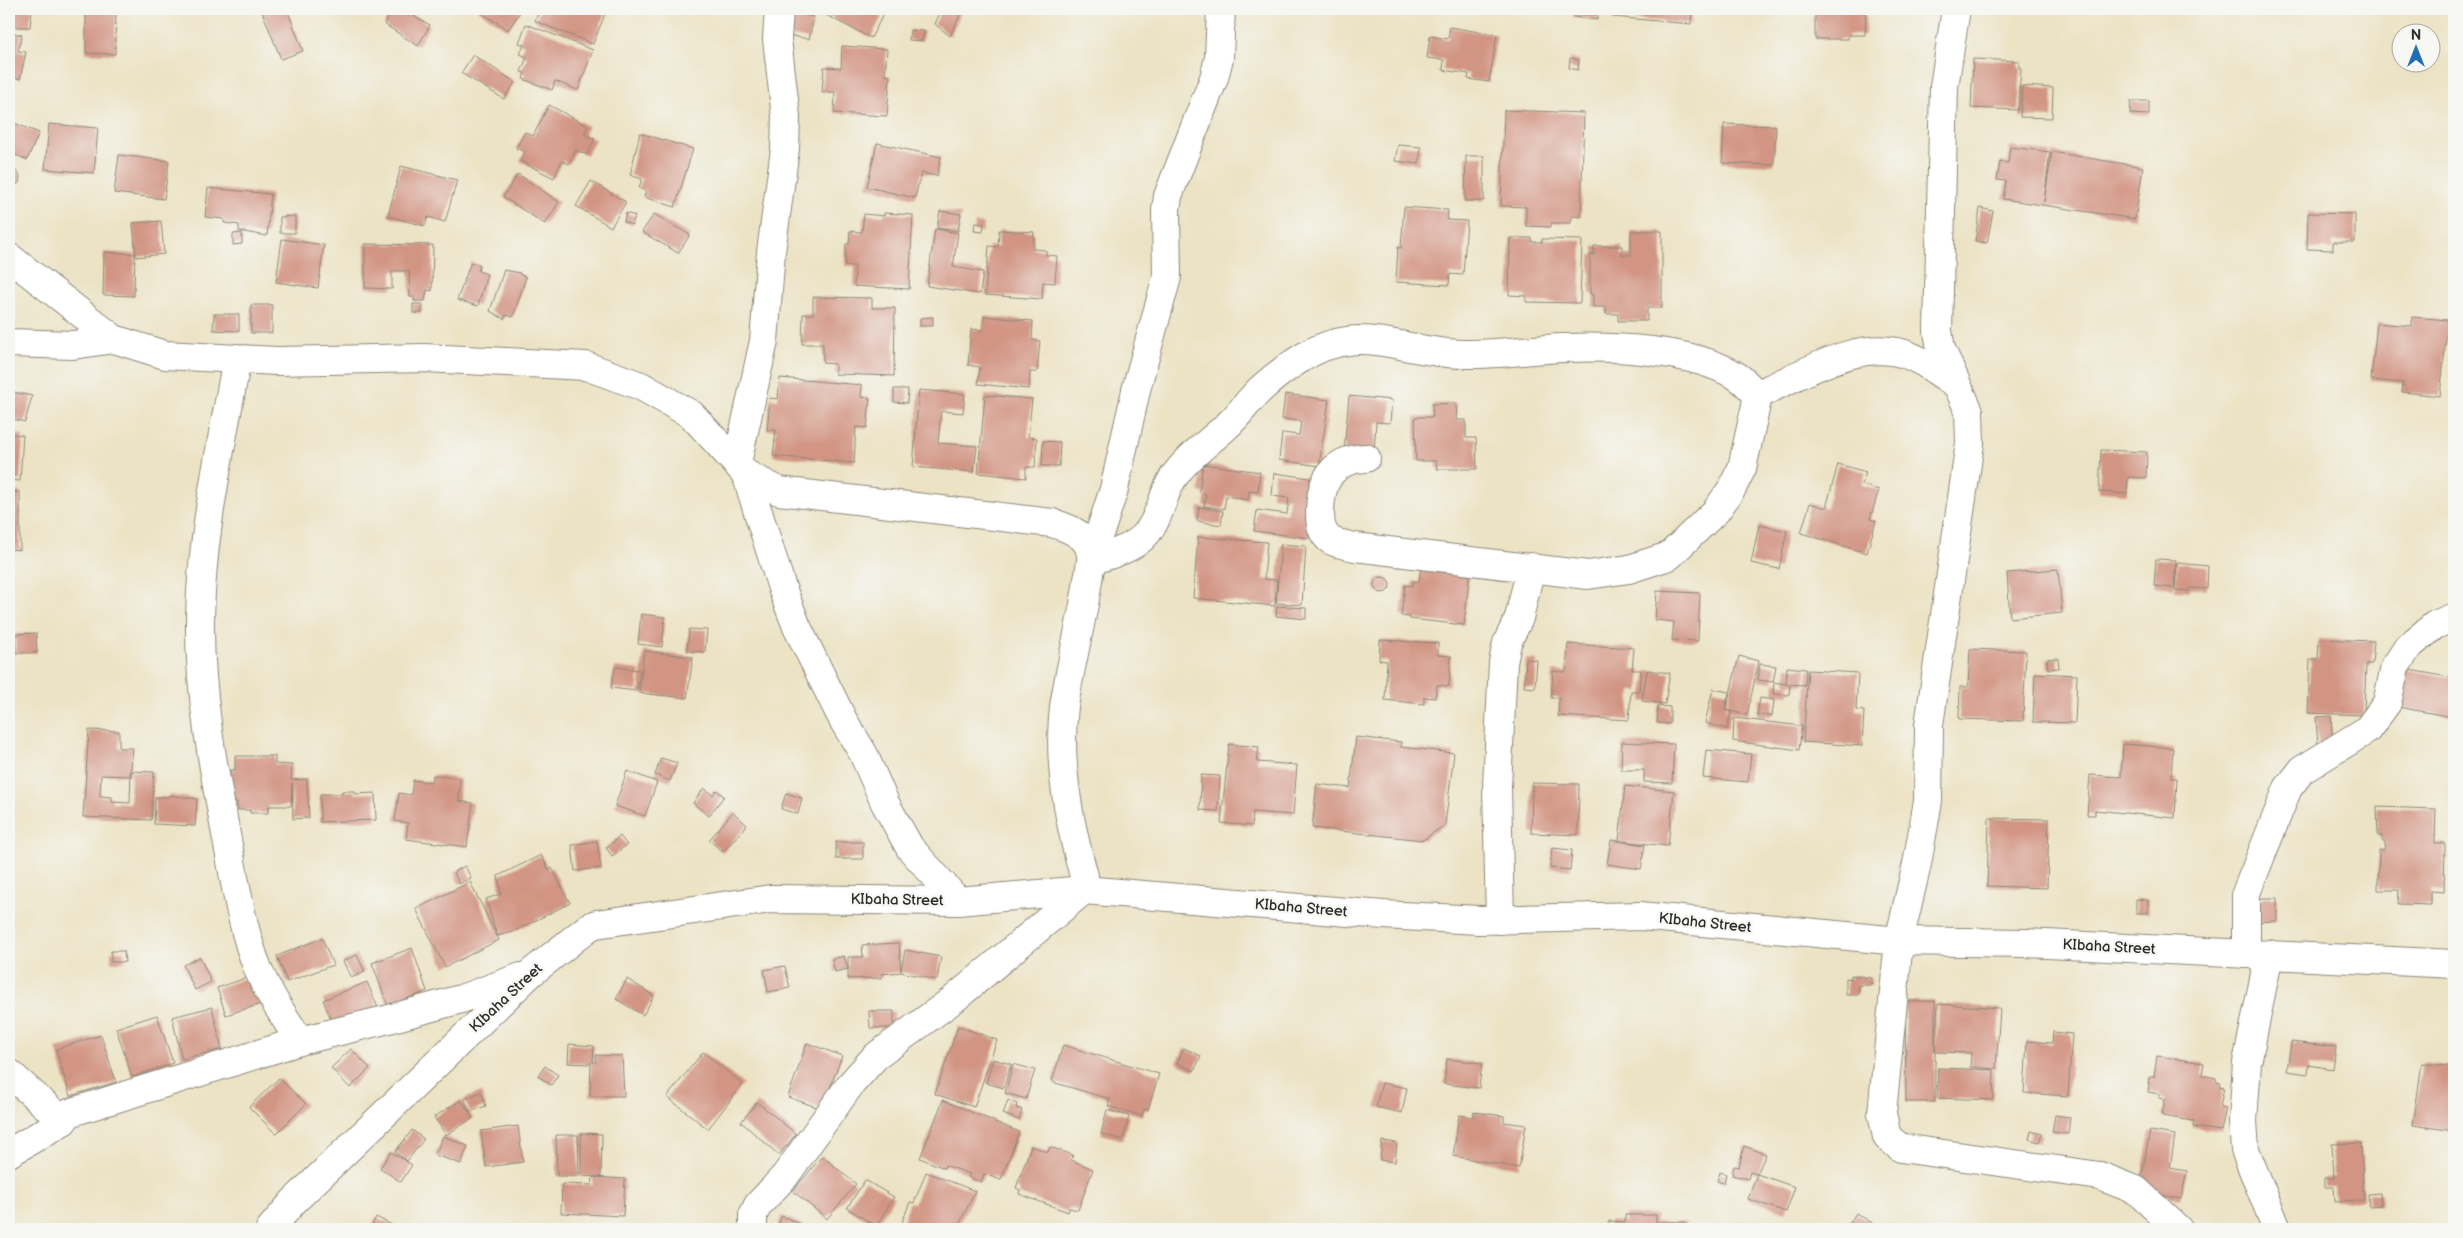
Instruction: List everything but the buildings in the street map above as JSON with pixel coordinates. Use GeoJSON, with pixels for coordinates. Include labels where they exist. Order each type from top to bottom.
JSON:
{"type":"FeatureCollection","features":[{"type":"Feature","properties":{"kind":"street"},"geometry":{"type":"LineString","coordinates":[[779,9],[778,39],[786,117],[784,150],[771,252],[764,341],[741,469],[788,603],[844,720],[863,753],[885,803],[910,848],[958,901]]}},
{"type":"Feature","properties":{"kind":"street"},"geometry":{"type":"LineString","coordinates":[[753,1229],[753,1215],[758,1205],[785,1176],[850,1085],[875,1058],[954,999],[1084,883],[1072,833],[1063,747],[1064,709],[1090,556],[1114,489],[1137,386],[1167,278],[1166,210],[1168,196],[1214,78],[1219,58],[1221,9]]}},
{"type":"Feature","properties":{"kind":"street"},"geometry":{"type":"LineString","coordinates":[[1956,9],[1944,87],[1938,331],[1941,349],[1969,411],[1970,443],[1929,725],[1928,801],[1917,864],[1899,941],[1882,1113],[1886,1137],[1901,1148],[2100,1176],[2136,1190],[2178,1229]]}},
{"type":"Feature","properties":{"kind":"street"},"geometry":{"type":"LineString","coordinates":[[9,257],[114,339],[165,355],[277,361],[424,358],[586,366],[641,386],[692,415],[741,469],[779,491],[1052,523],[1068,528],[1080,536],[1090,556]]}},
{"type":"Feature","properties":{"kind":"street"},"geometry":{"type":"LineString","coordinates":[[9,343],[73,345],[114,339]]}},
{"type":"Feature","properties":{"kind":"street"},"geometry":{"type":"LineString","coordinates":[[1090,556],[1119,551],[1146,535],[1173,478],[1184,465],[1232,422],[1263,387],[1303,357],[1316,350],[1337,343],[1358,339],[1374,339],[1452,354],[1488,355],[1563,348],[1618,349],[1664,354],[1700,361],[1734,374],[1746,382],[1758,396]]}},
{"type":"Feature","properties":{"kind":"street"},"geometry":{"type":"LineString","coordinates":[[1758,396],[1848,355],[1870,349],[1891,350],[1912,356],[1956,384]]}},
{"type":"Feature","properties":{"kind":"street"},"geometry":{"type":"LineString","coordinates":[[237,358],[208,529],[200,620],[205,704],[216,781],[244,931],[259,970],[276,1003],[300,1041]]}},
{"type":"Feature","properties":{"kind":"street"},"geometry":{"type":"LineString","coordinates":[[1366,458],[1352,458],[1343,463],[1327,477],[1322,487],[1320,518],[1323,530],[1329,540],[1355,547],[1531,567],[1566,574],[1610,573],[1669,556],[1716,512],[1732,490],[1742,468],[1758,396]]}},
{"type":"Feature","properties":{"kind":"street"},"geometry":{"type":"LineString","coordinates":[[1500,920],[1497,787],[1503,663],[1507,643],[1519,618],[1531,567]]}},
{"type":"Feature","properties":{"kind":"street"},"geometry":{"type":"LineString","coordinates":[[2277,1229],[2245,1150],[2243,1121],[2257,954],[2246,892],[2288,788],[2302,770],[2367,730],[2387,703],[2395,668],[2408,647],[2436,625],[2454,617]]}},
{"type":"Feature","properties":{"kind":"street","name":"KIbaha Street"},"geometry":{"type":"LineString","coordinates":[[270,1229],[301,1194],[531,973],[589,927],[596,924],[771,899],[958,901],[1084,883],[1383,914],[1500,920],[1640,916],[1899,941],[2025,943],[2454,964]]}},
{"type":"Feature","properties":{"kind":"street"},"geometry":{"type":"LineString","coordinates":[[9,1154],[63,1121],[69,1113],[300,1041],[390,1019],[461,998],[531,973]]}},
{"type":"Feature","properties":{"kind":"street"},"geometry":{"type":"LineString","coordinates":[[9,1073],[63,1121]]}}]}
